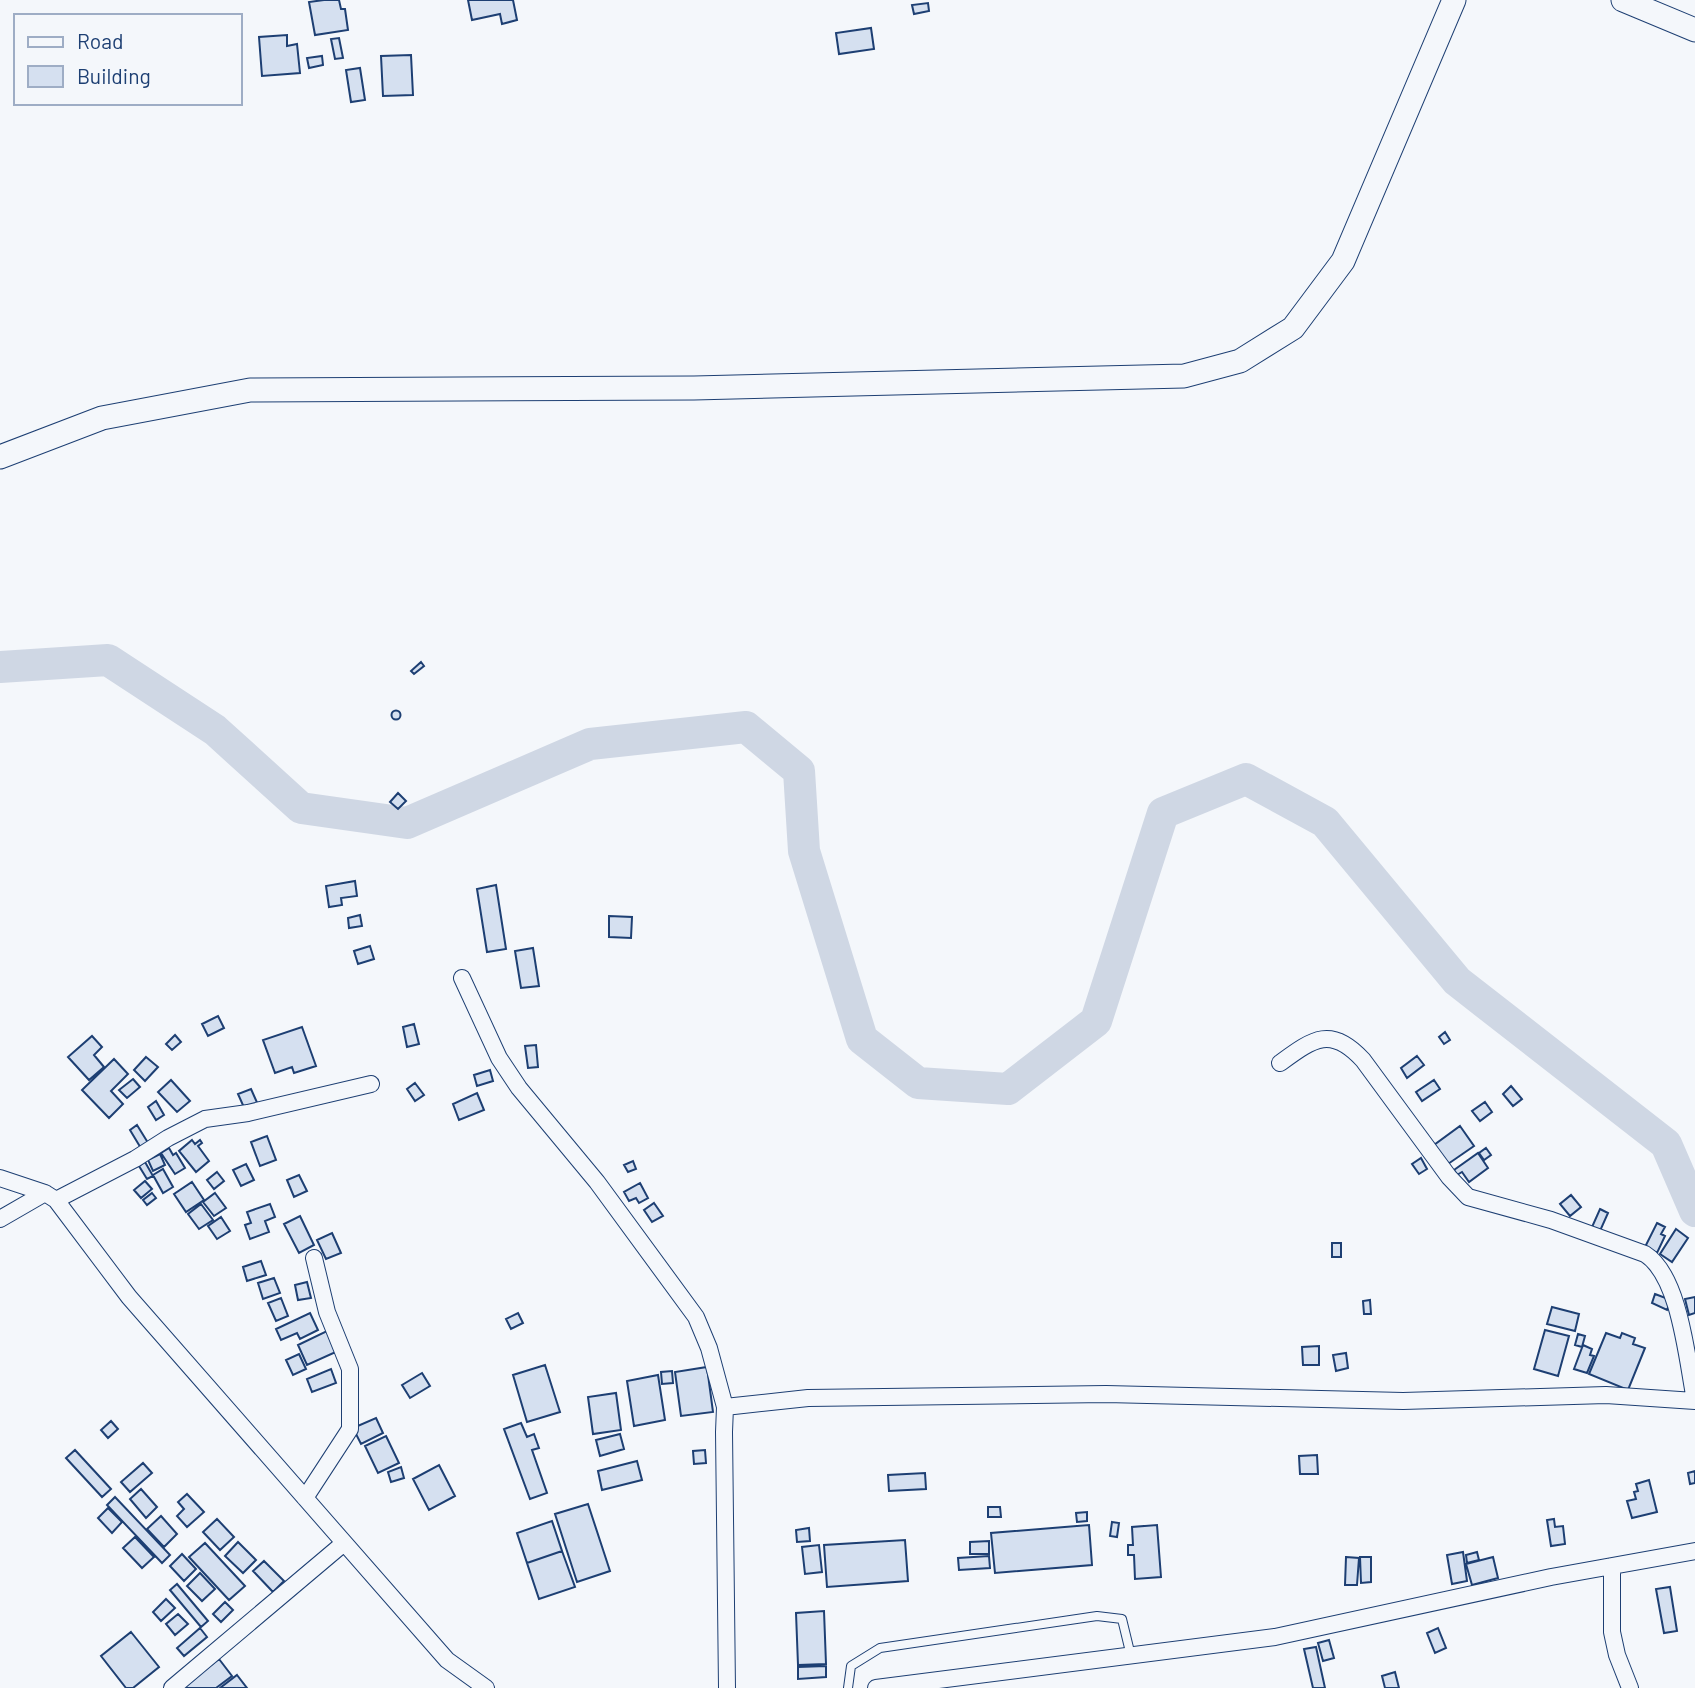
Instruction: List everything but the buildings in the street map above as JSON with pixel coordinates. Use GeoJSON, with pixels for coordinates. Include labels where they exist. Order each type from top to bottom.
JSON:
{"type":"FeatureCollection","features":[{"type":"Feature","properties":{"kind":"main road"},"geometry":{"type":"LineString","coordinates":[[0,457],[102,418],[250,390],[694,388],[1184,376],[1240,361],[1293,328],[1343,261],[1454,0]]}},
{"type":"Feature","properties":{"kind":"main road"},"geometry":{"type":"LineString","coordinates":[[1623,0],[1695,30]]}},
{"type":"Feature","properties":{"kind":"street"},"geometry":{"type":"LineString","coordinates":[[462,978],[499,1058],[519,1088],[597,1182],[696,1317],[709,1348],[725,1407],[727,1688]]}},
{"type":"Feature","properties":{"kind":"street"},"geometry":{"type":"LineString","coordinates":[[725,1407],[808,1398],[1107,1394],[1403,1401],[1606,1395],[1695,1400],[1674,1297],[1656,1261],[1645,1254],[1551,1220],[1468,1197],[1449,1177],[1363,1060],[1351,1047],[1337,1039],[1324,1037],[1302,1047],[1280,1063]]}},
{"type":"Feature","properties":{"kind":"street"},"geometry":{"type":"LineString","coordinates":[[0,1219],[135,1159],[205,1119],[248,1113],[371,1084]]}},
{"type":"Feature","properties":{"kind":"street"},"geometry":{"type":"LineString","coordinates":[[0,1178],[50,1196],[130,1297],[447,1660],[486,1688]]}},
{"type":"Feature","properties":{"kind":"street"},"geometry":{"type":"LineString","coordinates":[[305,1498],[350,1429],[350,1369],[327,1312],[314,1258]]}},
{"type":"Feature","properties":{"kind":"street"},"geometry":{"type":"LineString","coordinates":[[172,1688],[344,1543]]}},
{"type":"Feature","properties":{"kind":"street"},"geometry":{"type":"LineString","coordinates":[[876,1688],[1275,1637],[1695,1551]]}},
{"type":"Feature","properties":{"kind":"street"},"geometry":{"type":"LineString","coordinates":[[1612,1566],[1612,1632],[1617,1655],[1630,1688]]}},
{"type":"Feature","properties":{"kind":"lane"},"geometry":{"type":"LineString","coordinates":[[848,1688],[851,1665],[880,1648],[1097,1616],[1122,1619],[1131,1656]]}},
{"type":"Feature","properties":{"kind":"waterway"},"geometry":{"type":"LineString","coordinates":[[0,667],[108,660],[215,730],[301,808],[407,823],[590,744],[746,727],[799,771],[804,851],[862,1039],[918,1083],[1008,1089],[1096,1021],[1163,813],[1246,779],[1325,822],[1457,981],[1666,1144],[1695,1211]]}}]}
